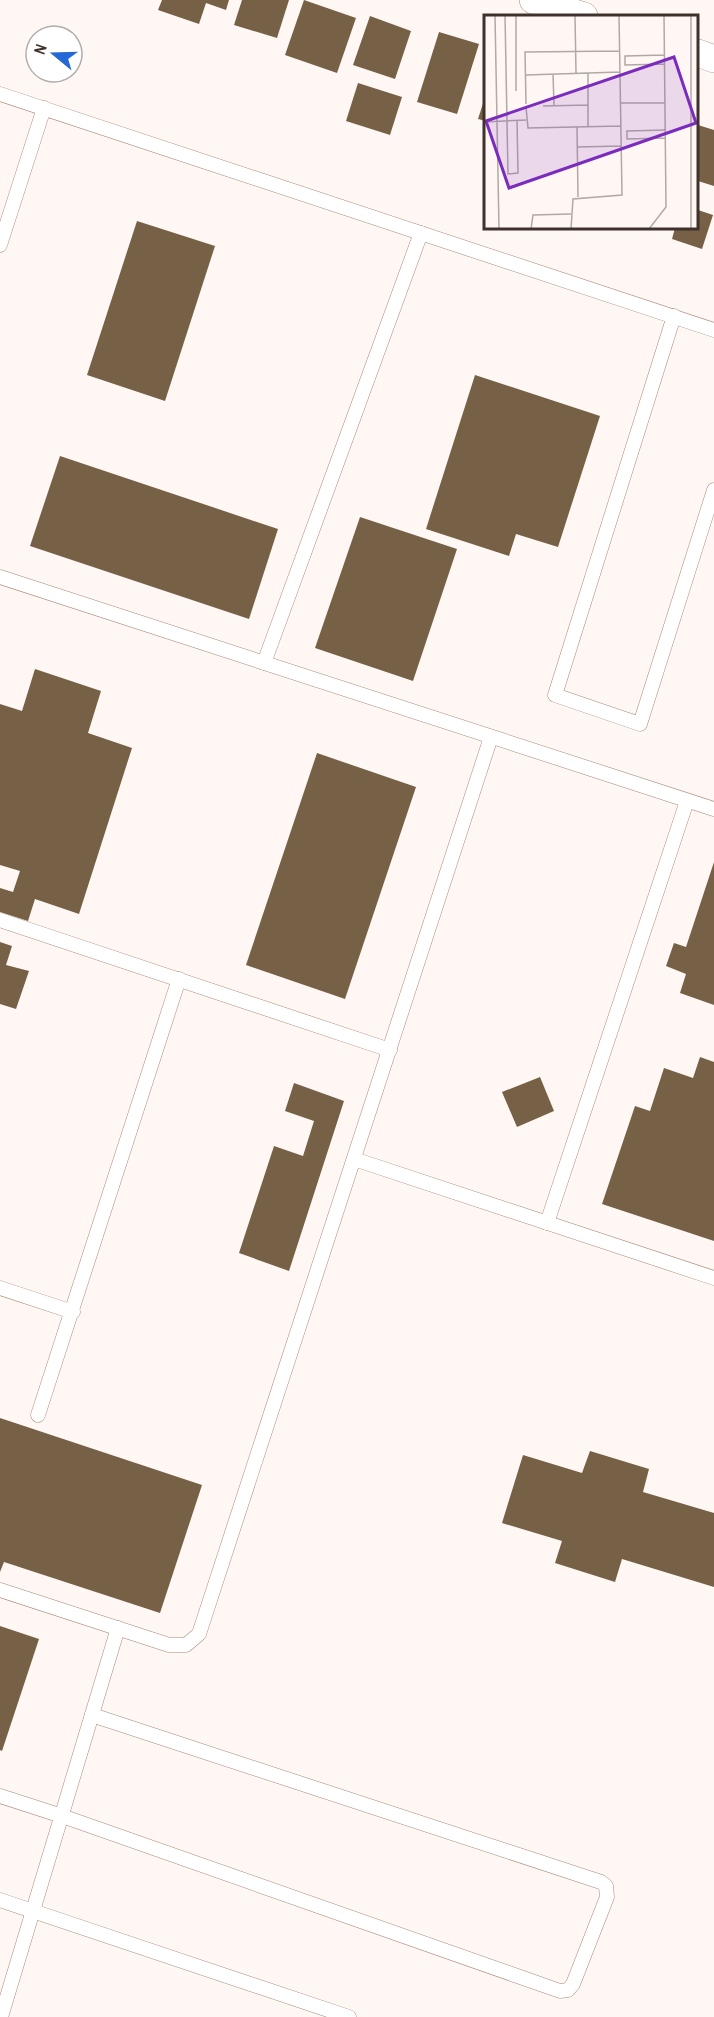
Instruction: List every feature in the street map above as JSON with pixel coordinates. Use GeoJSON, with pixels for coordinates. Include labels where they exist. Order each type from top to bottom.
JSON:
{"type":"FeatureCollection","features":[{"type":"Feature","properties":{"kind":"street"},"geometry":{"type":"LineString","coordinates":[[533,0],[581,15]]}},
{"type":"Feature","properties":{"kind":"street"},"geometry":{"type":"LineString","coordinates":[[699,53],[714,59]]}},
{"type":"Feature","properties":{"kind":"lane"},"geometry":{"type":"LineString","coordinates":[[0,94],[714,330]]}},
{"type":"Feature","properties":{"kind":"lane"},"geometry":{"type":"LineString","coordinates":[[0,245],[44,108]]}},
{"type":"Feature","properties":{"kind":"lane"},"geometry":{"type":"LineString","coordinates":[[264,663],[421,233]]}},
{"type":"Feature","properties":{"kind":"lane"},"geometry":{"type":"LineString","coordinates":[[674,316],[555,695],[640,724],[714,490]]}},
{"type":"Feature","properties":{"kind":"lane"},"geometry":{"type":"LineString","coordinates":[[0,577],[714,809]]}},
{"type":"Feature","properties":{"kind":"lane"},"geometry":{"type":"LineString","coordinates":[[0,1590],[170,1646],[186,1645],[199,1634],[491,737]]}},
{"type":"Feature","properties":{"kind":"lane"},"geometry":{"type":"LineString","coordinates":[[547,1223],[687,801]]}},
{"type":"Feature","properties":{"kind":"lane"},"geometry":{"type":"LineString","coordinates":[[0,920],[390,1050]]}},
{"type":"Feature","properties":{"kind":"lane"},"geometry":{"type":"LineString","coordinates":[[38,1415],[179,980]]}},
{"type":"Feature","properties":{"kind":"lane"},"geometry":{"type":"LineString","coordinates":[[354,1159],[714,1278]]}},
{"type":"Feature","properties":{"kind":"lane"},"geometry":{"type":"LineString","coordinates":[[0,1288],[73,1312]]}},
{"type":"Feature","properties":{"kind":"lane"},"geometry":{"type":"LineString","coordinates":[[1,2017],[118,1628]]}},
{"type":"Feature","properties":{"kind":"lane"},"geometry":{"type":"LineString","coordinates":[[0,1796],[560,1991],[568,1990],[573,1984],[607,1897],[606,1886],[601,1882],[92,1715]]}},
{"type":"Feature","properties":{"kind":"lane"},"geometry":{"type":"LineString","coordinates":[[0,1900],[349,2017]]}},
{"type":"Feature","properties":{"kind":"building"},"geometry":{"type":"Polygon","coordinates":[[[162,0],[229,0],[226,10],[206,3],[199,24],[158,10],[162,0]]]}},
{"type":"Feature","properties":{"kind":"building"},"geometry":{"type":"Polygon","coordinates":[[[242,0],[289,0],[277,38],[234,25],[242,0]]]}},
{"type":"Feature","properties":{"kind":"building"},"geometry":{"type":"Polygon","coordinates":[[[304,0],[356,18],[337,73],[285,55],[304,0]]]}},
{"type":"Feature","properties":{"kind":"building"},"geometry":{"type":"Polygon","coordinates":[[[370,16],[411,31],[395,79],[353,65],[370,16]]]}},
{"type":"Feature","properties":{"kind":"building"},"geometry":{"type":"Polygon","coordinates":[[[439,32],[479,44],[457,114],[417,102],[439,32]]]}},
{"type":"Feature","properties":{"kind":"building"},"geometry":{"type":"Polygon","coordinates":[[[358,83],[402,97],[390,135],[346,121],[358,83]]]}},
{"type":"Feature","properties":{"kind":"building"},"geometry":{"type":"Polygon","coordinates":[[[484,100],[484,120],[478,119],[484,100]]]}},
{"type":"Feature","properties":{"kind":"building"},"geometry":{"type":"Polygon","coordinates":[[[699,125],[714,130],[714,186],[699,181],[699,125]]]}},
{"type":"Feature","properties":{"kind":"building"},"geometry":{"type":"Polygon","coordinates":[[[699,210],[713,215],[702,249],[672,239],[674,230],[699,230],[699,210]]]}},
{"type":"Feature","properties":{"kind":"building"},"geometry":{"type":"Polygon","coordinates":[[[137,221],[215,246],[165,401],[87,375],[137,221]]]}},
{"type":"Feature","properties":{"kind":"building"},"geometry":{"type":"Polygon","coordinates":[[[475,375],[600,416],[558,547],[516,534],[509,556],[426,529],[475,375]]]}},
{"type":"Feature","properties":{"kind":"building"},"geometry":{"type":"Polygon","coordinates":[[[60,456],[278,529],[249,619],[30,546],[60,456]]]}},
{"type":"Feature","properties":{"kind":"building"},"geometry":{"type":"Polygon","coordinates":[[[360,517],[457,549],[413,681],[315,648],[360,517]]]}},
{"type":"Feature","properties":{"kind":"building"},"geometry":{"type":"Polygon","coordinates":[[[35,669],[101,691],[88,733],[132,748],[79,914],[35,899],[28,921],[0,912],[0,888],[13,892],[20,871],[0,865],[0,704],[22,711],[35,669]]]}},
{"type":"Feature","properties":{"kind":"building"},"geometry":{"type":"Polygon","coordinates":[[[317,753],[416,787],[345,999],[246,965],[317,753]]]}},
{"type":"Feature","properties":{"kind":"building"},"geometry":{"type":"Polygon","coordinates":[[[714,862],[714,1005],[680,993],[686,974],[666,966],[674,943],[686,947],[714,862]]]}},
{"type":"Feature","properties":{"kind":"building"},"geometry":{"type":"Polygon","coordinates":[[[0,942],[12,946],[6,965],[29,971],[16,1009],[0,1004],[0,942]]]}},
{"type":"Feature","properties":{"kind":"building"},"geometry":{"type":"Polygon","coordinates":[[[700,1057],[714,1062],[714,1241],[602,1204],[635,1106],[650,1111],[664,1068],[693,1078],[700,1057]]]}},
{"type":"Feature","properties":{"kind":"building"},"geometry":{"type":"Polygon","coordinates":[[[540,1077],[554,1111],[517,1127],[502,1092],[540,1077]]]}},
{"type":"Feature","properties":{"kind":"building"},"geometry":{"type":"Polygon","coordinates":[[[294,1083],[344,1101],[289,1271],[239,1253],[274,1146],[303,1156],[314,1121],[285,1111],[294,1083]]]}},
{"type":"Feature","properties":{"kind":"building"},"geometry":{"type":"Polygon","coordinates":[[[0,1418],[202,1485],[160,1613],[4,1562],[0,1572],[0,1418]]]}},
{"type":"Feature","properties":{"kind":"building"},"geometry":{"type":"Polygon","coordinates":[[[590,1451],[649,1469],[643,1492],[714,1513],[714,1587],[622,1559],[615,1582],[555,1563],[562,1541],[502,1523],[523,1455],[582,1473],[590,1451]]]}},
{"type":"Feature","properties":{"kind":"building"},"geometry":{"type":"Polygon","coordinates":[[[0,1626],[39,1639],[2,1751],[0,1750],[0,1626]]]}}]}
